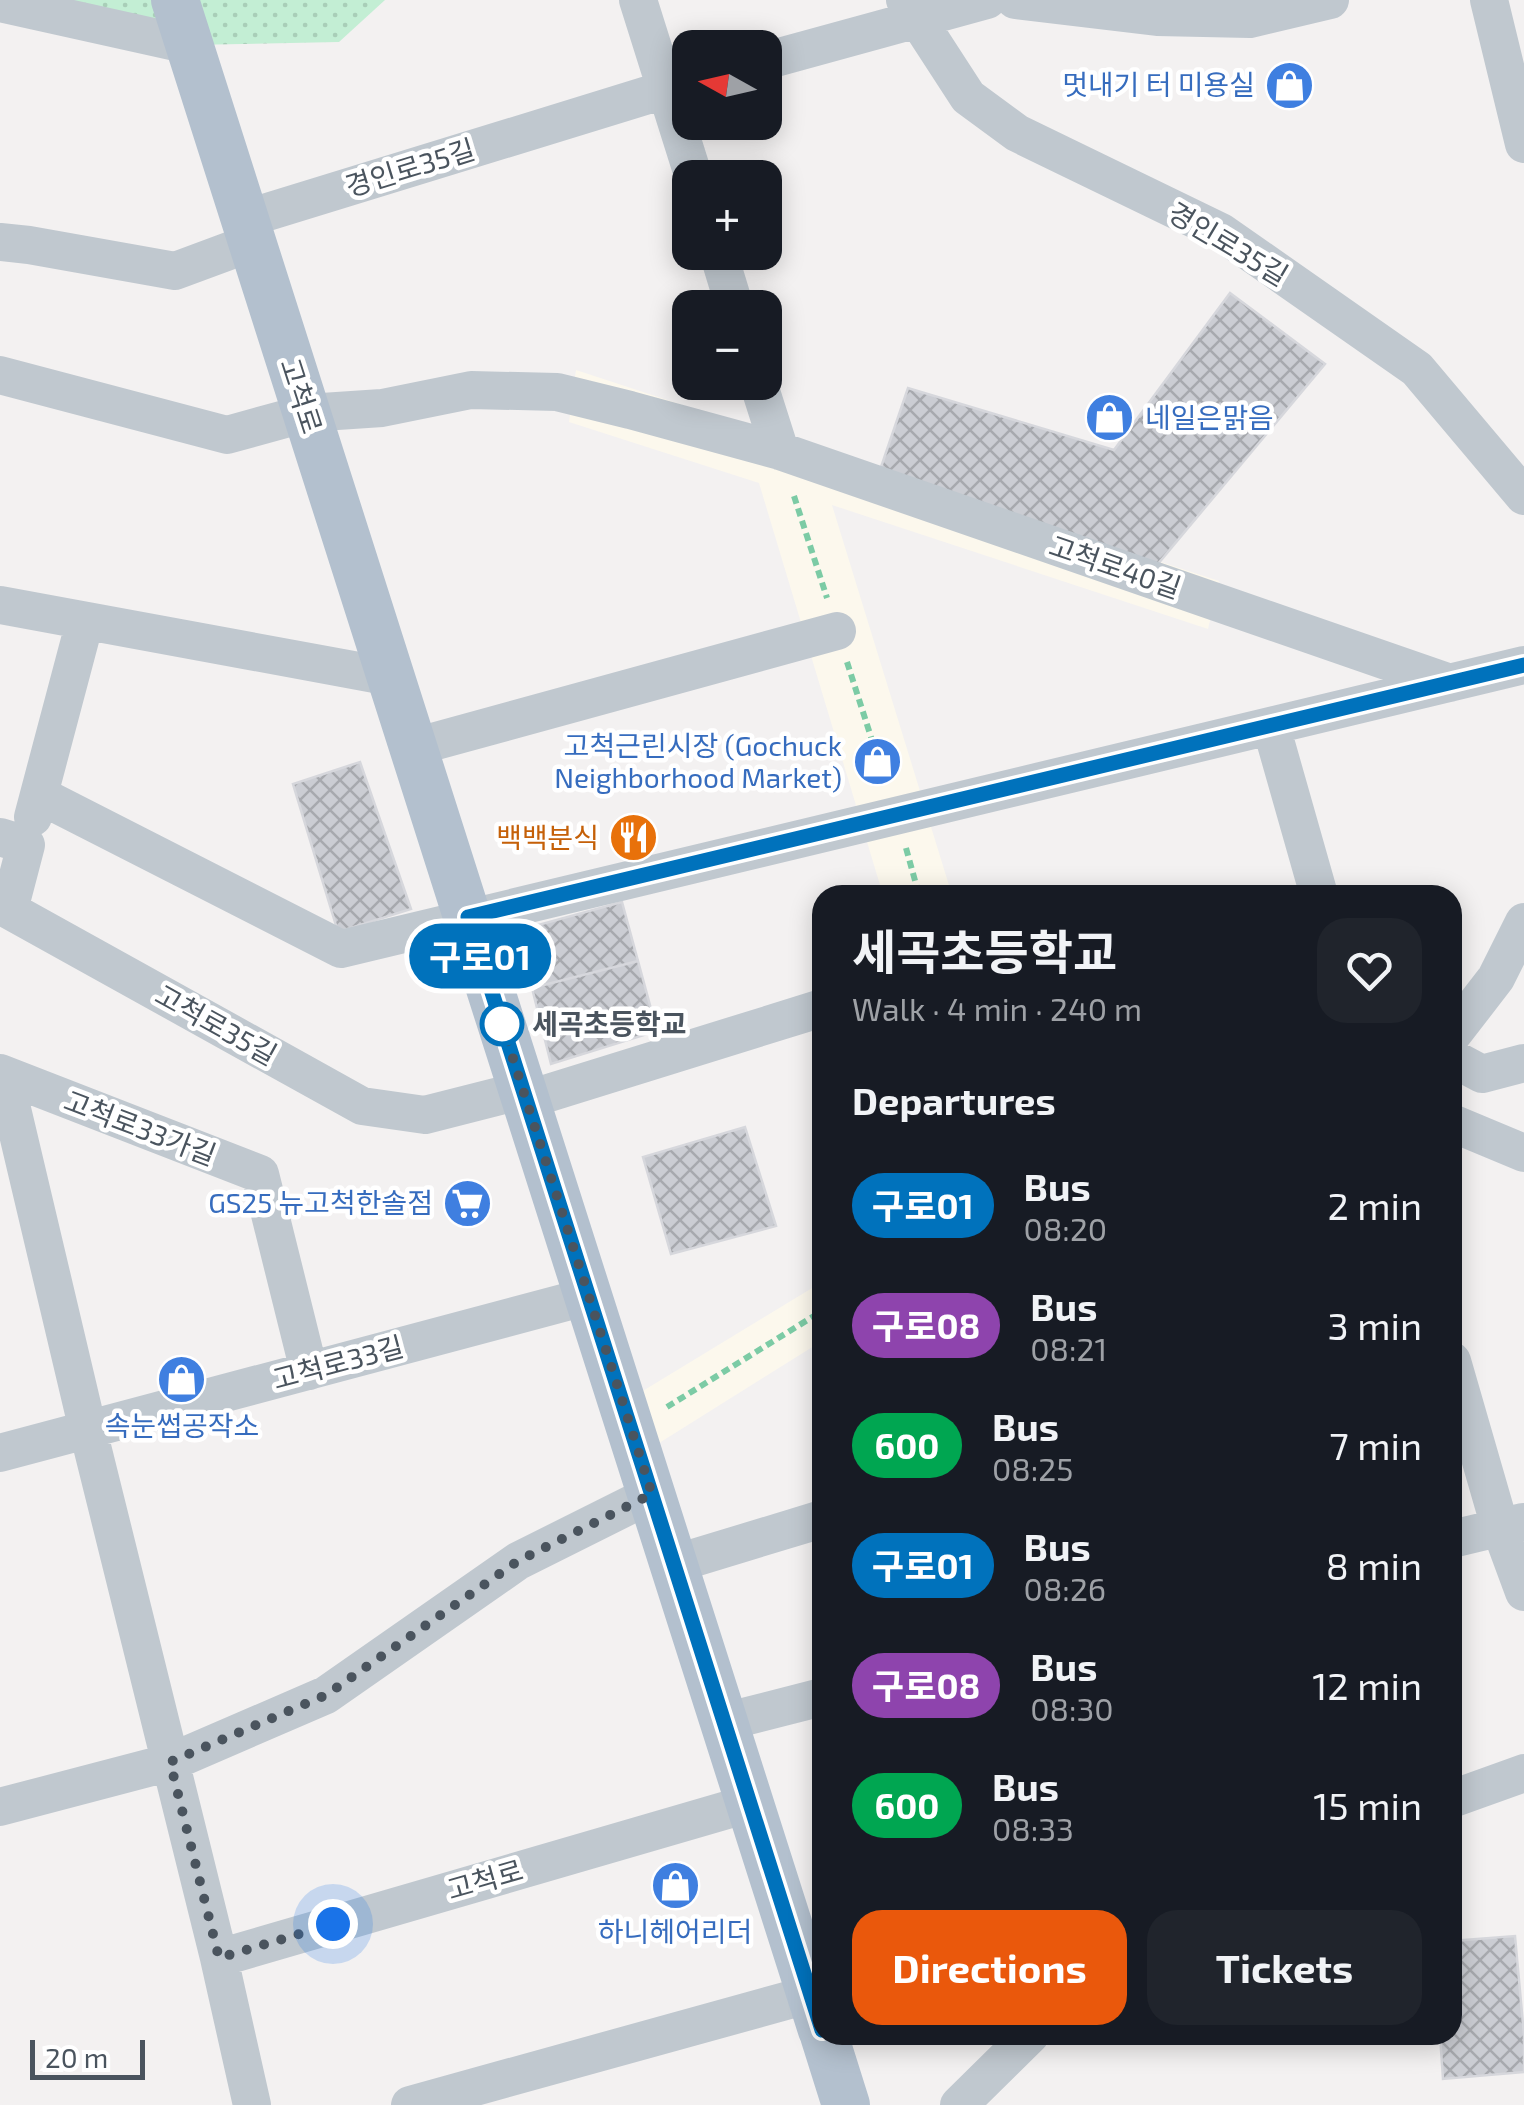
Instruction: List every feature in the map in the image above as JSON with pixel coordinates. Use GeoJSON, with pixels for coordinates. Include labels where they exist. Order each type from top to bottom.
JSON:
{"type":"FeatureCollection","features":[{"type":"Feature","properties":{"kind":"main road","name":"고척로"},"geometry":{"type":"LineString","coordinates":[[175,0],[812,1998]]}},
{"type":"Feature","properties":{"kind":"main road","name":"고척로"},"geometry":{"type":"LineString","coordinates":[[827,2045],[846,2105]]}},
{"type":"Feature","properties":{"kind":"street"},"geometry":{"type":"LineString","coordinates":[[638,0],[672,72]]}},
{"type":"Feature","properties":{"kind":"street"},"geometry":{"type":"LineString","coordinates":[[782,55],[911,10],[987,0]]}},
{"type":"Feature","properties":{"kind":"street"},"geometry":{"type":"LineString","coordinates":[[1015,0],[1158,17],[1250,19],[1330,0]]}},
{"type":"Feature","properties":{"kind":"street"},"geometry":{"type":"LineString","coordinates":[[1489,0],[1524,144]]}},
{"type":"Feature","properties":{"kind":"street"},"geometry":{"type":"LineString","coordinates":[[0,3],[189,44]]}},
{"type":"Feature","properties":{"kind":"street","name":"경인로35길"},"geometry":{"type":"LineString","coordinates":[[911,10],[968,97],[1017,132],[1221,232],[1417,369],[1524,496]]}},
{"type":"Feature","properties":{"kind":"street","name":"경인로35길"},"geometry":{"type":"LineString","coordinates":[[0,242],[175,270],[249,230],[672,87]]}},
{"type":"Feature","properties":{"kind":"street","name":"고척로40길"},"geometry":{"type":"LineString","coordinates":[[0,375],[227,434],[307,413],[382,408],[471,390],[557,392],[780,451],[1450,683]]}},
{"type":"Feature","properties":{"kind":"street"},"geometry":{"type":"LineString","coordinates":[[764,400],[780,451]]}},
{"type":"Feature","properties":{"kind":"street"},"geometry":{"type":"LineString","coordinates":[[0,605],[392,677]]}},
{"type":"Feature","properties":{"kind":"street"},"geometry":{"type":"LineString","coordinates":[[13,841],[39,795],[84,621]]}},
{"type":"Feature","properties":{"kind":"street"},"geometry":{"type":"LineString","coordinates":[[414,747],[837,631]]}},
{"type":"Feature","properties":{"kind":"street"},"geometry":{"type":"LineString","coordinates":[[39,795],[340,949],[1524,665]]}},
{"type":"Feature","properties":{"kind":"street"},"geometry":{"type":"LineString","coordinates":[[1271,726],[1317,885]]}},
{"type":"Feature","properties":{"kind":"street","name":"고척로35길"},"geometry":{"type":"LineString","coordinates":[[13,841],[9,910],[362,1106],[425,1115],[525,1095]]}},
{"type":"Feature","properties":{"kind":"street"},"geometry":{"type":"LineString","coordinates":[[1462,1022],[1496,978],[1524,922]]}},
{"type":"Feature","properties":{"kind":"street"},"geometry":{"type":"LineString","coordinates":[[525,1095],[812,1011]]}},
{"type":"Feature","properties":{"kind":"street"},"geometry":{"type":"LineString","coordinates":[[1462,1063],[1482,1074],[1524,1063]]}},
{"type":"Feature","properties":{"kind":"street"},"geometry":{"type":"LineString","coordinates":[[2,1074],[252,2105]]}},
{"type":"Feature","properties":{"kind":"street","name":"고척로33가길"},"geometry":{"type":"LineString","coordinates":[[2,1074],[260,1174],[309,1371]]}},
{"type":"Feature","properties":{"kind":"street"},"geometry":{"type":"LineString","coordinates":[[1462,1126],[1524,1153]]}},
{"type":"Feature","properties":{"kind":"street","name":"고척로33길"},"geometry":{"type":"LineString","coordinates":[[0,1453],[589,1296]]}},
{"type":"Feature","properties":{"kind":"street"},"geometry":{"type":"LineString","coordinates":[[1462,1387],[1512,1524],[1524,1592]]}},
{"type":"Feature","properties":{"kind":"street"},"geometry":{"type":"LineString","coordinates":[[0,1807],[170,1762],[326,1695],[518,1561],[652,1494]]}},
{"type":"Feature","properties":{"kind":"street"},"geometry":{"type":"LineString","coordinates":[[674,1564],[812,1523]]}},
{"type":"Feature","properties":{"kind":"street"},"geometry":{"type":"LineString","coordinates":[[1462,1536],[1512,1524]]}},
{"type":"Feature","properties":{"kind":"street"},"geometry":{"type":"LineString","coordinates":[[724,1722],[812,1700]]}},
{"type":"Feature","properties":{"kind":"street"},"geometry":{"type":"LineString","coordinates":[[1462,1795],[1524,1773]]}},
{"type":"Feature","properties":{"kind":"street","name":"고척로"},"geometry":{"type":"LineString","coordinates":[[219,1958],[750,1802]]}},
{"type":"Feature","properties":{"kind":"street"},"geometry":{"type":"LineString","coordinates":[[410,2105],[812,2021]]}},
{"type":"Feature","properties":{"kind":"street"},"geometry":{"type":"LineString","coordinates":[[959,2105],[1020,2045]]}},
{"type":"Feature","properties":{"kind":"path"},"geometry":{"type":"LineString","coordinates":[[780,451],[916,885]]}},
{"type":"Feature","properties":{"kind":"path"},"geometry":{"type":"LineString","coordinates":[[631,1429],[812,1317]]}},
{"type":"Feature","properties":{"kind":"shaded area","name":"고척근린시장 (Gochuck Neighborhood Market)"},"geometry":{"type":"Polygon","coordinates":[[[576,370],[1219,581],[1208,629],[832,505],[949,885],[880,885],[759,483],[569,422],[576,370]]]}},
{"type":"Feature","properties":{"kind":"shaded area"},"geometry":{"type":"Polygon","coordinates":[[[812,1288],[812,1347],[640,1455],[623,1403],[812,1288]]]}},
{"type":"Feature","properties":{"kind":"green space"},"geometry":{"type":"Polygon","coordinates":[[[0,0],[385,0],[339,42],[189,45],[0,0]]]}},
{"type":"Feature","properties":{"kind":"building"},"geometry":{"type":"Polygon","coordinates":[[[1230,293],[1325,364],[1157,565],[880,470],[908,388],[1114,450],[1230,293]]]}},
{"type":"Feature","properties":{"kind":"building"},"geometry":{"type":"Polygon","coordinates":[[[360,762],[411,909],[338,932],[293,784],[360,762]]]}},
{"type":"Feature","properties":{"kind":"building"},"geometry":{"type":"Polygon","coordinates":[[[622,902],[638,961],[532,988],[516,931],[622,902]]]}},
{"type":"Feature","properties":{"kind":"building"},"geometry":{"type":"Polygon","coordinates":[[[638,961],[657,1031],[551,1064],[532,988],[638,961]]]}},
{"type":"Feature","properties":{"kind":"building"},"geometry":{"type":"Polygon","coordinates":[[[745,1127],[776,1226],[671,1254],[643,1157],[745,1127]]]}},
{"type":"Feature","properties":{"kind":"building"},"geometry":{"type":"Polygon","coordinates":[[[1515,1936],[1524,2072],[1443,2079],[1441,2045],[1462,2045],[1462,1940],[1515,1936]]]}},
{"type":"Feature","properties":{"kind":"bus line","name":"구로01"},"geometry":{"type":"LineString","coordinates":[[812,1999],[468,917],[1524,665]]}},
{"type":"Feature","properties":{"kind":"place","name":"멋내기 터 미용실"},"geometry":{"type":"Point","coordinates":[1290,85]}},
{"type":"Feature","properties":{"kind":"place","name":"네일은맑음"},"geometry":{"type":"Point","coordinates":[1110,418]}},
{"type":"Feature","properties":{"kind":"place","name":"고척근린시장 (Gochuck Neighborhood Market)"},"geometry":{"type":"Point","coordinates":[877,762]}},
{"type":"Feature","properties":{"kind":"place","name":"백백분식"},"geometry":{"type":"Point","coordinates":[634,838]}},
{"type":"Feature","properties":{"kind":"place","name":"세곡초등학교"},"geometry":{"type":"Point","coordinates":[502,1024]}},
{"type":"Feature","properties":{"kind":"place","name":"GS25 뉴고척한솔점"},"geometry":{"type":"Point","coordinates":[468,1203]}},
{"type":"Feature","properties":{"kind":"place","name":"속눈썹공작소"},"geometry":{"type":"Point","coordinates":[182,1379]}},
{"type":"Feature","properties":{"kind":"place","name":"하니헤어리더"},"geometry":{"type":"Point","coordinates":[675,1885]}},
{"type":"Feature","properties":{"kind":"route"},"geometry":{"type":"LineString","coordinates":[[333,1924],[219,1958],[170,1762],[326,1695],[518,1561],[652,1494],[501,1021],[502,1024]]}}]}
